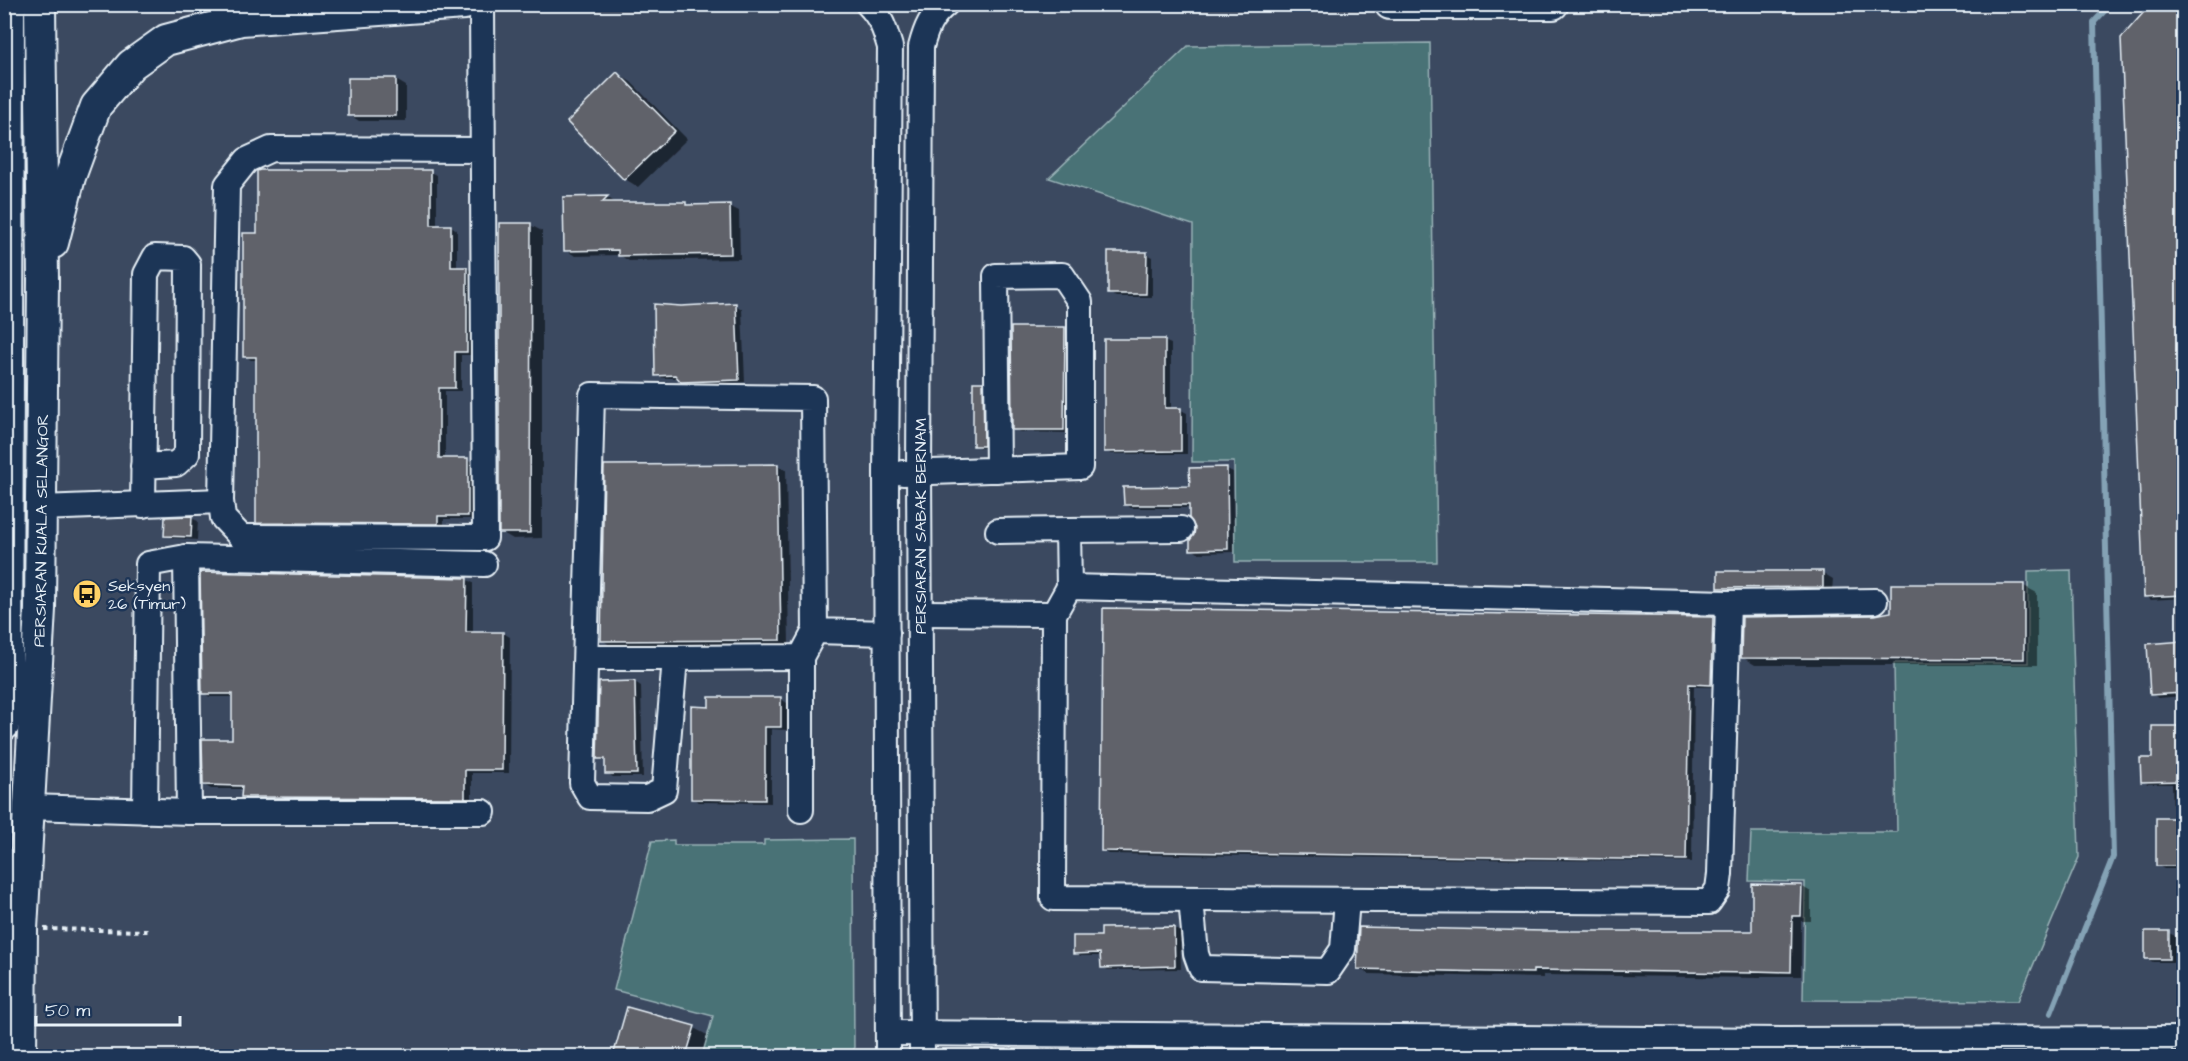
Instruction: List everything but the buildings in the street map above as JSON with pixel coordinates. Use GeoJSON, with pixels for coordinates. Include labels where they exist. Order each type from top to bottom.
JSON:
{"type":"FeatureCollection","features":[{"type":"Feature","properties":{"kind":"main road"},"geometry":{"type":"LineString","coordinates":[[4,725],[7,709],[9,9],[12,4]]}},
{"type":"Feature","properties":{"kind":"main road","name":"PERSIARAN KUALA SELANGOR"},"geometry":{"type":"LineString","coordinates":[[21,1056],[22,929],[40,609],[42,280],[40,4]]}},
{"type":"Feature","properties":{"kind":"main road"},"geometry":{"type":"LineString","coordinates":[[42,280],[70,177],[96,106],[131,65],[166,40],[241,20],[464,4]]}},
{"type":"Feature","properties":{"kind":"main road"},"geometry":{"type":"LineString","coordinates":[[1390,4],[1553,4]]}},
{"type":"Feature","properties":{"kind":"street"},"geometry":{"type":"LineString","coordinates":[[482,4],[485,538],[241,537],[223,518],[221,501],[227,185],[248,160],[272,149],[482,150]]}},
{"type":"Feature","properties":{"kind":"street","name":"PERSIARAN SABAK BERNAM"},"geometry":{"type":"LineString","coordinates":[[868,4],[877,13],[884,26],[890,47],[886,473],[888,1045]]}},
{"type":"Feature","properties":{"kind":"street","name":"PERSIARAN SABAK BERNAM"},"geometry":{"type":"LineString","coordinates":[[922,1045],[919,472],[921,47],[926,26],[946,4]]}},
{"type":"Feature","properties":{"kind":"street"},"geometry":{"type":"LineString","coordinates":[[143,466],[176,464],[187,454],[188,264],[183,258],[155,257],[146,274],[143,466],[143,505]]}},
{"type":"Feature","properties":{"kind":"street"},"geometry":{"type":"LineString","coordinates":[[886,473],[998,470],[1080,466],[1080,303],[1062,275],[996,276],[998,470]]}},
{"type":"Feature","properties":{"kind":"street"},"geometry":{"type":"LineString","coordinates":[[675,658],[664,789],[647,798],[590,797],[582,783],[592,395],[813,398],[815,632],[801,657],[801,810]]}},
{"type":"Feature","properties":{"kind":"street"},"geometry":{"type":"LineString","coordinates":[[41,508],[221,501]]}},
{"type":"Feature","properties":{"kind":"street"},"geometry":{"type":"LineString","coordinates":[[998,531],[1181,529]]}},
{"type":"Feature","properties":{"kind":"street"},"geometry":{"type":"LineString","coordinates":[[1068,530],[1069,587],[1054,614],[1053,898],[1709,902],[1718,889],[1720,874],[1728,603]]}},
{"type":"Feature","properties":{"kind":"street"},"geometry":{"type":"LineString","coordinates":[[145,810],[148,564],[186,557],[484,564]]}},
{"type":"Feature","properties":{"kind":"street"},"geometry":{"type":"LineString","coordinates":[[186,557],[189,812]]}},
{"type":"Feature","properties":{"kind":"street"},"geometry":{"type":"LineString","coordinates":[[1069,587],[1728,603],[1875,601]]}},
{"type":"Feature","properties":{"kind":"street"},"geometry":{"type":"LineString","coordinates":[[920,613],[1054,614]]}},
{"type":"Feature","properties":{"kind":"street"},"geometry":{"type":"LineString","coordinates":[[815,632],[887,633]]}},
{"type":"Feature","properties":{"kind":"street"},"geometry":{"type":"LineString","coordinates":[[586,658],[801,657]]}},
{"type":"Feature","properties":{"kind":"street"},"geometry":{"type":"LineString","coordinates":[[29,807],[189,812],[483,812]]}},
{"type":"Feature","properties":{"kind":"street"},"geometry":{"type":"LineString","coordinates":[[1191,898],[1196,954],[1201,968],[1328,971],[1343,949],[1347,900]]}},
{"type":"Feature","properties":{"kind":"street"},"geometry":{"type":"LineString","coordinates":[[888,1045],[1922,1048],[2184,1039]]}},
{"type":"Feature","properties":{"kind":"path"},"geometry":{"type":"LineString","coordinates":[[22,929],[148,932]]}},
{"type":"Feature","properties":{"kind":"shaded area"},"geometry":{"type":"Polygon","coordinates":[[[5,5],[2183,5],[2183,1056],[5,1056],[5,5]]]}},
{"type":"Feature","properties":{"kind":"green space"},"geometry":{"type":"Polygon","coordinates":[[[1430,43],[1437,562],[1235,562],[1234,462],[1192,462],[1193,225],[1049,178],[1188,46],[1430,43]]]}},
{"type":"Feature","properties":{"kind":"green space"},"geometry":{"type":"Polygon","coordinates":[[[2071,570],[2079,857],[2018,1001],[1803,1000],[1805,882],[1749,881],[1751,832],[1897,832],[1894,663],[2028,663],[2028,571],[2071,570]]]}},
{"type":"Feature","properties":{"kind":"green space"},"geometry":{"type":"Polygon","coordinates":[[[853,839],[854,1056],[702,1056],[713,1016],[614,990],[652,841],[674,840],[674,845],[764,845],[764,840],[853,839]]]}},
{"type":"Feature","properties":{"kind":"waterway"},"geometry":{"type":"LineString","coordinates":[[2051,1013],[2113,857],[2094,22],[2111,4]]}},
{"type":"Feature","properties":{"kind":"place","name":"Seksyen 26 (Timur)"},"geometry":{"type":"Point","coordinates":[87,594]}}]}
